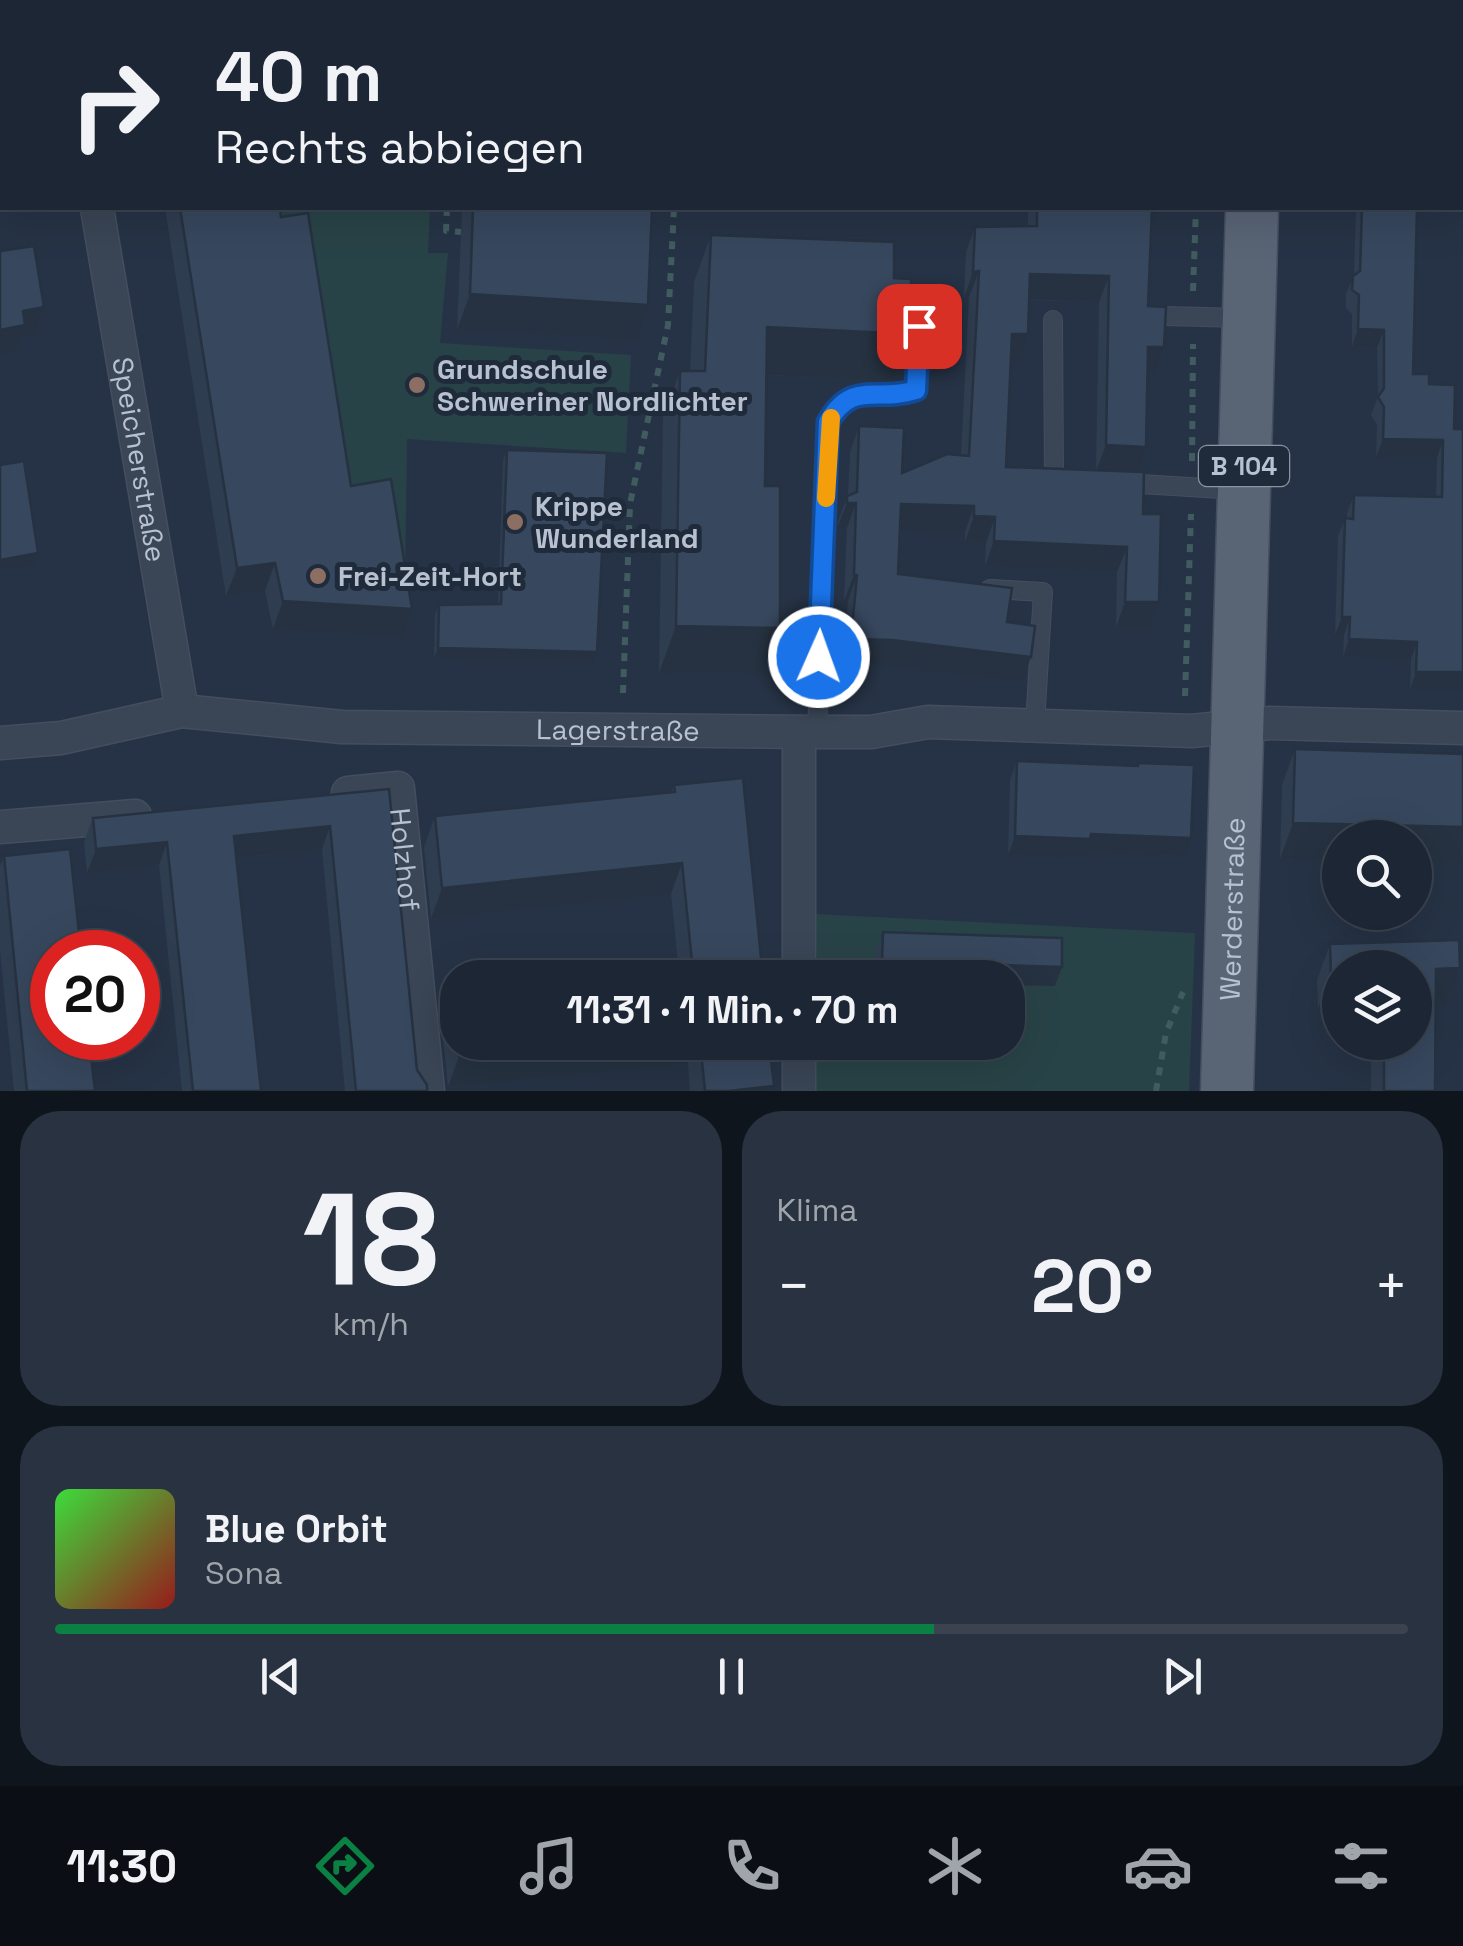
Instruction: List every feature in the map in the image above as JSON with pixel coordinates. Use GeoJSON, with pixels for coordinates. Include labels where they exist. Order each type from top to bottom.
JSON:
{"type":"FeatureCollection","features":[{"type":"Feature","properties":{"kind":"main road","name":"B 104"},"geometry":{"type":"LineString","coordinates":[[1238,724],[1252,210]]}},
{"type":"Feature","properties":{"kind":"main road","name":"Werderstraße"},"geometry":{"type":"LineString","coordinates":[[1227,1091],[1238,724]]}},
{"type":"Feature","properties":{"kind":"street","name":"Speicherstraße"},"geometry":{"type":"LineString","coordinates":[[97,210],[182,711]]}},
{"type":"Feature","properties":{"kind":"street","name":"Lagerstraße"},"geometry":{"type":"LineString","coordinates":[[0,743],[61,738],[182,711],[342,726],[808,732],[872,732],[928,722],[1192,731],[1238,724],[1463,728]]}},
{"type":"Feature","properties":{"kind":"street"},"geometry":{"type":"LineString","coordinates":[[800,960],[808,732]]}},
{"type":"Feature","properties":{"kind":"street","name":"Holzhof"},"geometry":{"type":"LineString","coordinates":[[319,796],[398,788],[428,1091]]}},
{"type":"Feature","properties":{"kind":"street"},"geometry":{"type":"LineString","coordinates":[[0,827],[160,813]]}},
{"type":"Feature","properties":{"kind":"street"},"geometry":{"type":"LineString","coordinates":[[800,1060],[800,1091]]}},
{"type":"Feature","properties":{"kind":"lane"},"geometry":{"type":"LineString","coordinates":[[808,732],[828,422],[840,402],[856,396],[899,396],[916,390],[920,294]]}},
{"type":"Feature","properties":{"kind":"lane"},"geometry":{"type":"LineString","coordinates":[[1164,316],[1249,318]]}},
{"type":"Feature","properties":{"kind":"lane"},"geometry":{"type":"LineString","coordinates":[[1054,320],[1054,480],[1074,481]]}},
{"type":"Feature","properties":{"kind":"lane"},"geometry":{"type":"LineString","coordinates":[[1114,483],[1243,491]]}},
{"type":"Feature","properties":{"kind":"lane"},"geometry":{"type":"LineString","coordinates":[[964,588],[1043,592],[1035,724]]}},
{"type":"Feature","properties":{"kind":"path"},"geometry":{"type":"LineString","coordinates":[[447,210],[446,232],[460,232]]}},
{"type":"Feature","properties":{"kind":"path"},"geometry":{"type":"LineString","coordinates":[[623,693],[630,504],[668,325],[674,210]]}},
{"type":"Feature","properties":{"kind":"path"},"geometry":{"type":"LineString","coordinates":[[1184,696],[1196,210]]}},
{"type":"Feature","properties":{"kind":"path"},"geometry":{"type":"LineString","coordinates":[[1156,1091],[1166,1033],[1185,987]]}},
{"type":"Feature","properties":{"kind":"green space"},"geometry":{"type":"Polygon","coordinates":[[[278,210],[430,210],[428,253],[448,253],[440,343],[631,355],[626,453],[407,439],[405,590],[351,512],[278,210]]]}},
{"type":"Feature","properties":{"kind":"green space"},"geometry":{"type":"Polygon","coordinates":[[[816,914],[1195,933],[1189,1091],[809,1091],[814,1060],[1025,1060],[1025,960],[817,960],[816,914]]]}},
{"type":"Feature","properties":{"kind":"building"},"geometry":{"type":"Polygon","coordinates":[[[180,210],[280,210],[281,217],[308,213],[351,486],[391,479],[412,609],[283,601],[275,563],[237,568],[180,210]]]}},
{"type":"Feature","properties":{"kind":"building"},"geometry":{"type":"Polygon","coordinates":[[[473,210],[652,210],[648,305],[470,294],[473,210]]]}},
{"type":"Feature","properties":{"kind":"building"},"geometry":{"type":"Polygon","coordinates":[[[1037,210],[1152,210],[1148,306],[1166,307],[1164,347],[1148,347],[1146,447],[1106,445],[1109,276],[1030,274],[1028,334],[1012,334],[1006,467],[1144,472],[1143,514],[1161,514],[1159,602],[1125,602],[1127,547],[994,541],[995,517],[974,516],[974,506],[901,504],[898,574],[1012,588],[1007,622],[1035,626],[1031,657],[892,640],[851,639],[857,575],[856,503],[847,503],[847,496],[857,492],[859,426],[904,428],[902,473],[947,454],[969,456],[979,271],[973,272],[975,227],[1037,226],[1037,210]]]}},
{"type":"Feature","properties":{"kind":"building"},"geometry":{"type":"Polygon","coordinates":[[[1362,210],[1417,210],[1413,374],[1429,374],[1429,384],[1455,385],[1454,429],[1463,429],[1463,672],[1416,672],[1417,642],[1349,639],[1350,617],[1342,617],[1345,518],[1353,519],[1354,495],[1442,497],[1443,440],[1383,439],[1384,407],[1378,397],[1384,388],[1384,330],[1358,329],[1359,295],[1352,290],[1353,276],[1360,271],[1362,210]]]}},
{"type":"Feature","properties":{"kind":"building"},"geometry":{"type":"Polygon","coordinates":[[[711,235],[894,242],[894,278],[911,279],[910,334],[767,327],[765,486],[780,486],[780,628],[676,626],[680,371],[705,371],[711,235]]]}},
{"type":"Feature","properties":{"kind":"building"},"geometry":{"type":"Polygon","coordinates":[[[34,246],[44,307],[23,311],[25,325],[0,330],[0,251],[34,246]]]}},
{"type":"Feature","properties":{"kind":"building"},"geometry":{"type":"Polygon","coordinates":[[[507,450],[607,453],[597,652],[438,648],[439,605],[501,604],[507,450]]]}},
{"type":"Feature","properties":{"kind":"building"},"geometry":{"type":"Polygon","coordinates":[[[24,461],[38,553],[0,560],[0,465],[24,461]]]}},
{"type":"Feature","properties":{"kind":"building"},"geometry":{"type":"Polygon","coordinates":[[[1295,749],[1463,754],[1463,827],[1432,826],[1432,820],[1293,823],[1295,749]]]}},
{"type":"Feature","properties":{"kind":"building"},"geometry":{"type":"Polygon","coordinates":[[[1017,761],[1194,765],[1191,838],[1015,836],[1017,761]]]}},
{"type":"Feature","properties":{"kind":"building"},"geometry":{"type":"Polygon","coordinates":[[[743,778],[761,960],[692,960],[682,863],[442,888],[435,816],[675,792],[674,785],[743,778]]]}},
{"type":"Feature","properties":{"kind":"building"},"geometry":{"type":"Polygon","coordinates":[[[389,789],[417,1070],[427,1091],[356,1091],[330,826],[234,836],[261,1091],[193,1091],[167,842],[96,849],[93,818],[389,789]]]}},
{"type":"Feature","properties":{"kind":"building"},"geometry":{"type":"Polygon","coordinates":[[[70,849],[79,930],[30,930],[30,1060],[91,1060],[95,1091],[27,1091],[4,856],[70,849]]]}},
{"type":"Feature","properties":{"kind":"building"},"geometry":{"type":"Polygon","coordinates":[[[883,932],[1062,938],[1062,967],[1025,966],[1025,960],[882,960],[883,932]]]}},
{"type":"Feature","properties":{"kind":"building"},"geometry":{"type":"Polygon","coordinates":[[[1459,940],[1460,968],[1436,969],[1435,1091],[1384,1091],[1384,1060],[1432,1060],[1432,950],[1330,950],[1330,944],[1459,940]]]}},
{"type":"Feature","properties":{"kind":"building"},"geometry":{"type":"Polygon","coordinates":[[[702,1060],[771,1060],[774,1086],[705,1091],[702,1060]]]}},
{"type":"Feature","properties":{"kind":"slow traffic"},"geometry":{"type":"LineString","coordinates":[[826,498],[831,418]]}},
{"type":"Feature","properties":{"kind":"place","name":"Grundschule Schweriner Nordlichter"},"geometry":{"type":"Point","coordinates":[417,385]}},
{"type":"Feature","properties":{"kind":"place","name":"Krippe Wunderland"},"geometry":{"type":"Point","coordinates":[515,522]}},
{"type":"Feature","properties":{"kind":"place","name":"Frei-Zeit-Hort"},"geometry":{"type":"Point","coordinates":[318,576]}},
{"type":"Feature","properties":{"kind":"route"},"geometry":{"type":"LineString","coordinates":[[819,657],[828,422],[840,402],[856,396],[899,396],[916,390],[919,326]]}}]}
